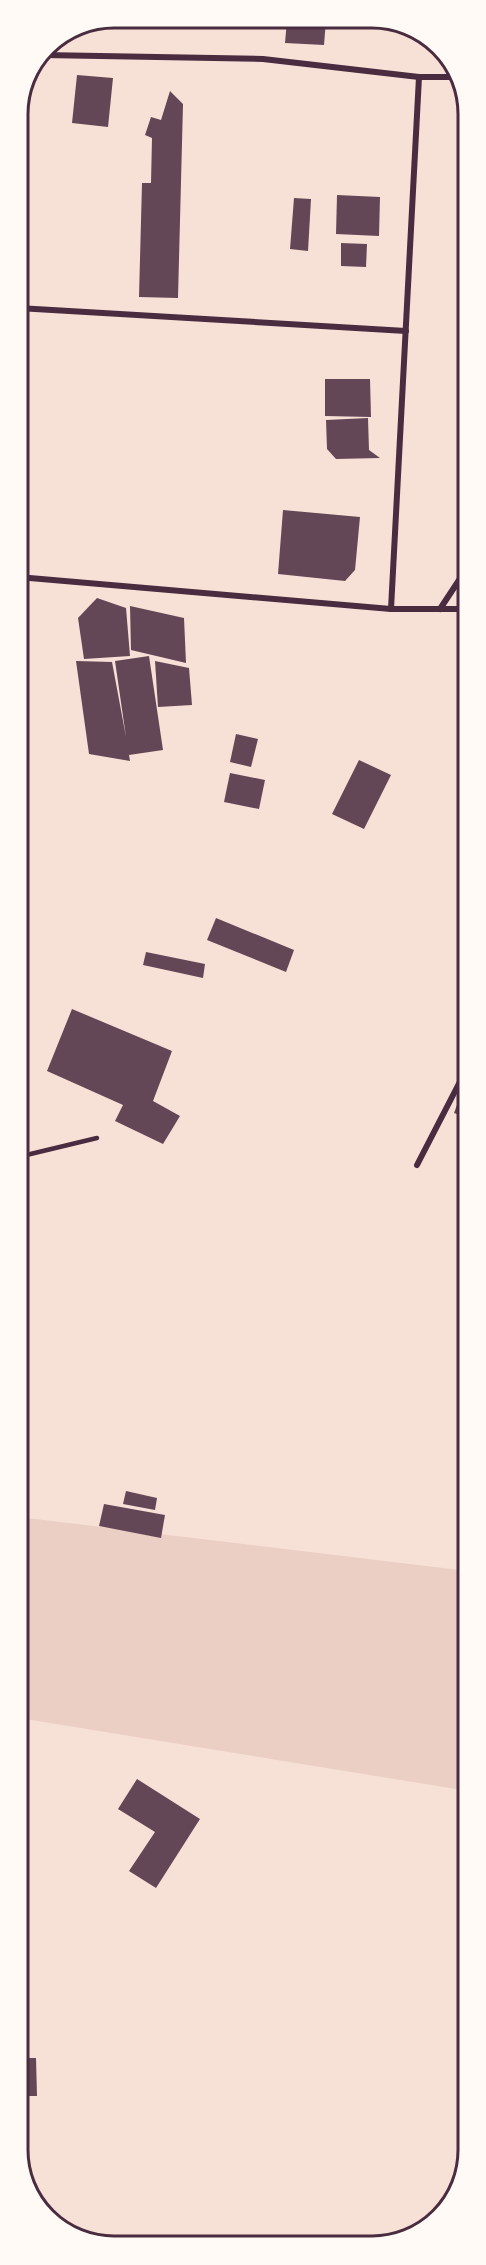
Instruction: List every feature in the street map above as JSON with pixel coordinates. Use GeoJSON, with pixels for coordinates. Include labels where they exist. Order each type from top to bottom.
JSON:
{"type":"FeatureCollection","features":[{"type":"Feature","properties":{"kind":"street"},"geometry":{"type":"LineString","coordinates":[[53,55],[262,59],[418,77],[449,77]]}},
{"type":"Feature","properties":{"kind":"street"},"geometry":{"type":"LineString","coordinates":[[391,609],[418,77]]}},
{"type":"Feature","properties":{"kind":"street"},"geometry":{"type":"LineString","coordinates":[[29,309],[406,331]]}},
{"type":"Feature","properties":{"kind":"street"},"geometry":{"type":"LineString","coordinates":[[29,578],[391,609],[458,609]]}},
{"type":"Feature","properties":{"kind":"street"},"geometry":{"type":"LineString","coordinates":[[440,609],[458,582]]}},
{"type":"Feature","properties":{"kind":"street"},"geometry":{"type":"LineString","coordinates":[[417,1165],[458,1088]]}},
{"type":"Feature","properties":{"kind":"lane"},"geometry":{"type":"LineString","coordinates":[[28,1154],[97,1138]]}},
{"type":"Feature","properties":{"kind":"shaded area"},"geometry":{"type":"Polygon","coordinates":[[[28,1518],[457,1570],[457,1789],[28,1719],[28,1518]]]}},
{"type":"Feature","properties":{"kind":"building"},"geometry":{"type":"Polygon","coordinates":[[[286,28],[325,28],[324,45],[285,43],[286,28]]]}},
{"type":"Feature","properties":{"kind":"building"},"geometry":{"type":"Polygon","coordinates":[[[77,75],[113,78],[108,127],[72,123],[77,75]]]}},
{"type":"Feature","properties":{"kind":"building"},"geometry":{"type":"Polygon","coordinates":[[[170,91],[183,104],[178,298],[139,297],[142,183],[151,183],[152,138],[145,135],[151,117],[161,120],[170,91]]]}},
{"type":"Feature","properties":{"kind":"building"},"geometry":{"type":"Polygon","coordinates":[[[337,195],[380,197],[379,236],[336,234],[337,195]]]}},
{"type":"Feature","properties":{"kind":"building"},"geometry":{"type":"Polygon","coordinates":[[[294,198],[311,199],[308,251],[290,249],[294,198]]]}},
{"type":"Feature","properties":{"kind":"building"},"geometry":{"type":"Polygon","coordinates":[[[341,243],[367,244],[366,267],[341,266],[341,243]]]}},
{"type":"Feature","properties":{"kind":"building"},"geometry":{"type":"Polygon","coordinates":[[[325,379],[370,379],[371,417],[325,416],[325,379]]]}},
{"type":"Feature","properties":{"kind":"building"},"geometry":{"type":"Polygon","coordinates":[[[368,418],[369,450],[380,458],[336,459],[327,449],[326,420],[368,418]]]}},
{"type":"Feature","properties":{"kind":"building"},"geometry":{"type":"Polygon","coordinates":[[[283,510],[360,517],[355,570],[345,581],[278,574],[283,510]]]}},
{"type":"Feature","properties":{"kind":"building"},"geometry":{"type":"Polygon","coordinates":[[[97,598],[126,608],[130,656],[84,659],[78,618],[97,598]]]}},
{"type":"Feature","properties":{"kind":"building"},"geometry":{"type":"Polygon","coordinates":[[[130,606],[184,618],[186,663],[131,650],[130,606]]]}},
{"type":"Feature","properties":{"kind":"building"},"geometry":{"type":"Polygon","coordinates":[[[149,656],[163,750],[129,755],[130,761],[89,754],[76,661],[112,662],[126,737],[115,661],[149,656]]]}},
{"type":"Feature","properties":{"kind":"building"},"geometry":{"type":"Polygon","coordinates":[[[155,661],[189,668],[192,705],[158,707],[155,661]]]}},
{"type":"Feature","properties":{"kind":"building"},"geometry":{"type":"Polygon","coordinates":[[[236,734],[258,739],[251,767],[230,762],[236,734]]]}},
{"type":"Feature","properties":{"kind":"building"},"geometry":{"type":"Polygon","coordinates":[[[359,760],[391,775],[364,829],[332,814],[359,760]]]}},
{"type":"Feature","properties":{"kind":"building"},"geometry":{"type":"Polygon","coordinates":[[[230,773],[265,780],[259,809],[224,802],[230,773]]]}},
{"type":"Feature","properties":{"kind":"building"},"geometry":{"type":"Polygon","coordinates":[[[216,918],[294,950],[286,972],[207,940],[216,918]]]}},
{"type":"Feature","properties":{"kind":"building"},"geometry":{"type":"Polygon","coordinates":[[[146,952],[205,964],[203,978],[143,965],[146,952]]]}},
{"type":"Feature","properties":{"kind":"building"},"geometry":{"type":"Polygon","coordinates":[[[72,1009],[172,1051],[153,1101],[180,1116],[163,1144],[115,1121],[123,1105],[47,1071],[72,1009]]]}},
{"type":"Feature","properties":{"kind":"building"},"geometry":{"type":"Polygon","coordinates":[[[126,1491],[157,1498],[155,1510],[123,1504],[126,1491]]]}},
{"type":"Feature","properties":{"kind":"building"},"geometry":{"type":"Polygon","coordinates":[[[104,1504],[165,1515],[161,1538],[99,1526],[104,1504]]]}},
{"type":"Feature","properties":{"kind":"building"},"geometry":{"type":"Polygon","coordinates":[[[137,1779],[200,1819],[156,1888],[129,1871],[155,1832],[118,1809],[137,1779]]]}},
{"type":"Feature","properties":{"kind":"building"},"geometry":{"type":"Polygon","coordinates":[[[28,2058],[36,2058],[37,2096],[28,2096],[28,2058]]]}}]}
